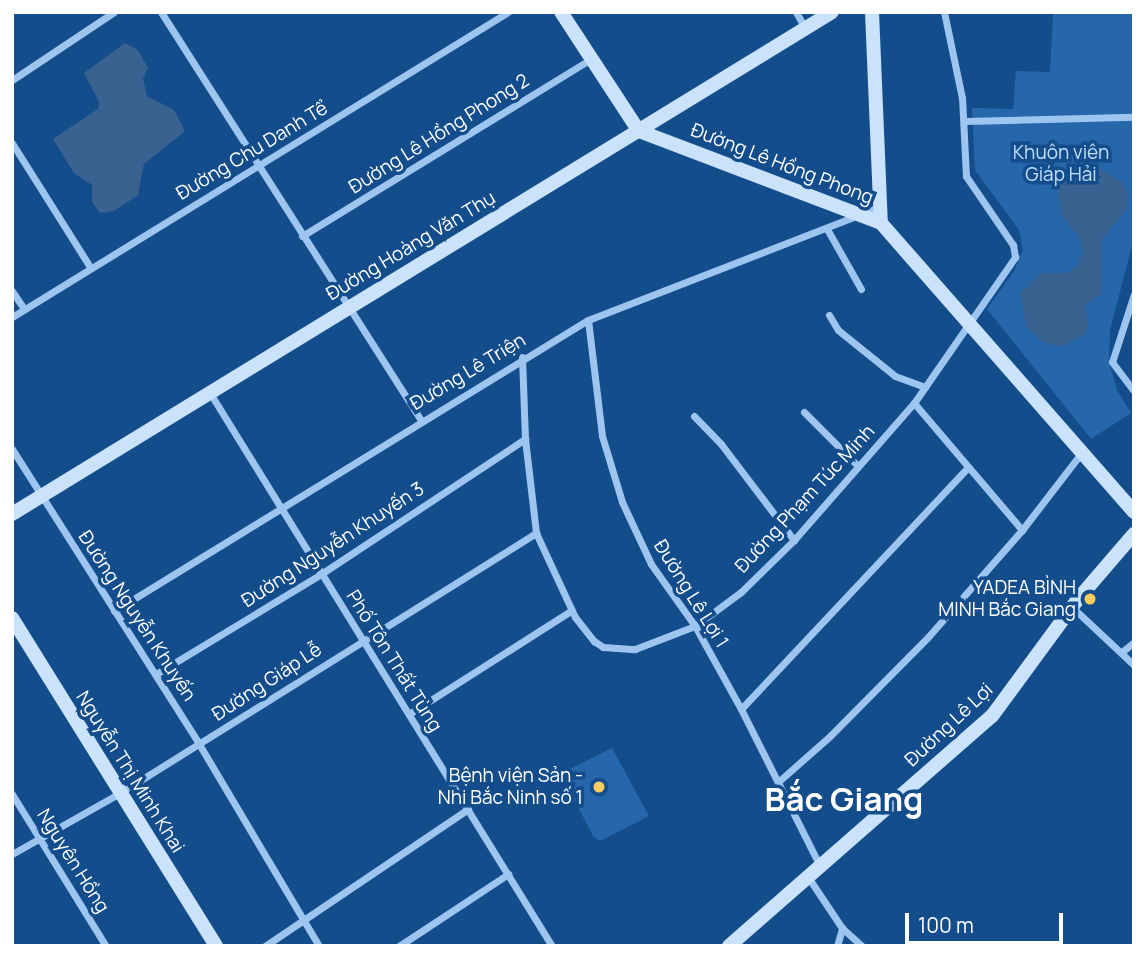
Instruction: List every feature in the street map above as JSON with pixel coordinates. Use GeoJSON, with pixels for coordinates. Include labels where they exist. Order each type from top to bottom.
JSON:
{"type":"FeatureCollection","features":[{"type":"Feature","properties":{"kind":"street"},"geometry":{"type":"LineString","coordinates":[[12,80],[114,12]]}},
{"type":"Feature","properties":{"kind":"street"},"geometry":{"type":"LineString","coordinates":[[161,12],[419,419]]}},
{"type":"Feature","properties":{"kind":"street","name":"Đường Chu Danh Tể"},"geometry":{"type":"LineString","coordinates":[[12,317],[508,12]]}},
{"type":"Feature","properties":{"kind":"street"},"geometry":{"type":"LineString","coordinates":[[561,12],[639,131]]}},
{"type":"Feature","properties":{"kind":"street"},"geometry":{"type":"LineString","coordinates":[[796,12],[805,27]]}},
{"type":"Feature","properties":{"kind":"street","name":"Đường Hoàng Văn Thụ"},"geometry":{"type":"LineString","coordinates":[[12,514],[347,306],[832,12]]}},
{"type":"Feature","properties":{"kind":"street"},"geometry":{"type":"LineString","coordinates":[[872,12],[881,223]]}},
{"type":"Feature","properties":{"kind":"street"},"geometry":{"type":"LineString","coordinates":[[944,12],[965,121],[1134,117]]}},
{"type":"Feature","properties":{"kind":"street","name":"Đường Lê Hồng Phong 2"},"geometry":{"type":"LineString","coordinates":[[302,236],[592,58]]}},
{"type":"Feature","properties":{"kind":"street","name":"Đường Phạm Túc Minh"},"geometry":{"type":"LineString","coordinates":[[522,357],[525,439],[536,533],[572,610],[594,641],[615,649],[635,649],[695,626],[741,592],[794,540],[914,403],[967,324],[1003,278],[1016,252],[970,186],[965,121]]}},
{"type":"Feature","properties":{"kind":"street","name":"Đường Lê Hồng Phong"},"geometry":{"type":"LineString","coordinates":[[639,131],[866,215],[881,223],[1134,512]]}},
{"type":"Feature","properties":{"kind":"street"},"geometry":{"type":"LineString","coordinates":[[12,143],[90,267]]}},
{"type":"Feature","properties":{"kind":"street","name":"Đường Lê Triện"},"geometry":{"type":"LineString","coordinates":[[114,611],[419,419],[588,320],[866,215],[880,207]]}},
{"type":"Feature","properties":{"kind":"street"},"geometry":{"type":"LineString","coordinates":[[827,229],[861,289]]}},
{"type":"Feature","properties":{"kind":"street"},"geometry":{"type":"LineString","coordinates":[[12,291],[24,309]]}},
{"type":"Feature","properties":{"kind":"street"},"geometry":{"type":"LineString","coordinates":[[1134,294],[1112,362],[1134,391]]}},
{"type":"Feature","properties":{"kind":"street"},"geometry":{"type":"LineString","coordinates":[[829,315],[838,330],[895,376],[925,387]]}},
{"type":"Feature","properties":{"kind":"street","name":"Đường Lê Lợi 1"},"geometry":{"type":"LineString","coordinates":[[588,320],[606,459],[651,564],[695,626],[741,709],[821,867]]}},
{"type":"Feature","properties":{"kind":"street","name":"Phố Tôn Thất Tùng"},"geometry":{"type":"LineString","coordinates":[[209,392],[552,946]]}},
{"type":"Feature","properties":{"kind":"street"},"geometry":{"type":"LineString","coordinates":[[914,403],[1022,530]]}},
{"type":"Feature","properties":{"kind":"street"},"geometry":{"type":"LineString","coordinates":[[804,412],[858,466]]}},
{"type":"Feature","properties":{"kind":"street"},"geometry":{"type":"LineString","coordinates":[[694,416],[721,444],[794,540]]}},
{"type":"Feature","properties":{"kind":"street","name":"Đường Nguyễn Khuyến 3"},"geometry":{"type":"LineString","coordinates":[[156,674],[321,573],[525,439]]}},
{"type":"Feature","properties":{"kind":"street","name":"Đường Nguyễn Khuyến"},"geometry":{"type":"LineString","coordinates":[[12,449],[156,674],[319,946]]}},
{"type":"Feature","properties":{"kind":"street"},"geometry":{"type":"LineString","coordinates":[[778,782],[830,736],[928,636],[1022,530],[1082,452]]}},
{"type":"Feature","properties":{"kind":"street"},"geometry":{"type":"LineString","coordinates":[[741,709],[968,467]]}},
{"type":"Feature","properties":{"kind":"street","name":"Đường Giáp Lễ"},"geometry":{"type":"LineString","coordinates":[[12,854],[120,793],[362,639],[536,533]]}},
{"type":"Feature","properties":{"kind":"street","name":"Đường Lê Lợi"},"geometry":{"type":"LineString","coordinates":[[729,946],[992,716],[1072,607],[1134,534]]}},
{"type":"Feature","properties":{"kind":"street"},"geometry":{"type":"LineString","coordinates":[[1072,607],[1123,651],[1134,665]]}},
{"type":"Feature","properties":{"kind":"street"},"geometry":{"type":"LineString","coordinates":[[409,714],[572,610]]}},
{"type":"Feature","properties":{"kind":"street","name":"Nguyễn Thị Minh Khai"},"geometry":{"type":"LineString","coordinates":[[12,618],[216,946]]}},
{"type":"Feature","properties":{"kind":"street"},"geometry":{"type":"LineString","coordinates":[[1123,651],[1134,642]]}},
{"type":"Feature","properties":{"kind":"street","name":"Nguyên Hồng"},"geometry":{"type":"LineString","coordinates":[[12,794],[106,946]]}},
{"type":"Feature","properties":{"kind":"street"},"geometry":{"type":"LineString","coordinates":[[265,946],[468,809]]}},
{"type":"Feature","properties":{"kind":"street"},"geometry":{"type":"LineString","coordinates":[[399,946],[508,874]]}},
{"type":"Feature","properties":{"kind":"street"},"geometry":{"type":"LineString","coordinates":[[808,877],[842,928],[862,946]]}},
{"type":"Feature","properties":{"kind":"street"},"geometry":{"type":"LineString","coordinates":[[837,946],[842,928]]}},
{"type":"Feature","properties":{"kind":"green space","name":"Khuôn viên Giáp Hải"},"geometry":{"type":"Polygon","coordinates":[[[1053,12],[1132,12],[1134,238],[1110,330],[1109,362],[1117,390],[1131,413],[1091,439],[987,309],[1014,271],[1023,250],[1019,230],[975,170],[972,108],[1013,109],[1016,71],[1050,72],[1053,12]]]}},
{"type":"Feature","properties":{"kind":"green space"},"geometry":{"type":"Polygon","coordinates":[[[612,748],[649,816],[600,841],[593,836],[564,780],[566,771],[612,748]]]}},
{"type":"Feature","properties":{"kind":"shaded area"},"geometry":{"type":"Polygon","coordinates":[[[125,43],[138,50],[148,68],[143,79],[147,96],[174,110],[185,131],[144,164],[138,195],[114,211],[100,213],[92,202],[92,185],[74,173],[53,139],[98,109],[99,102],[84,73],[125,43]]]}},
{"type":"Feature","properties":{"kind":"shaded area"},"geometry":{"type":"Polygon","coordinates":[[[1097,167],[1122,182],[1128,195],[1126,209],[1101,242],[1102,286],[1100,295],[1085,306],[1089,324],[1084,335],[1060,347],[1043,342],[1026,327],[1020,293],[1041,273],[1067,273],[1077,266],[1083,252],[1080,239],[1061,214],[1057,184],[1070,172],[1097,167]]]}},
{"type":"Feature","properties":{"kind":"place","name":"YADEA BÌNH MINH Bắc Giang"},"geometry":{"type":"Point","coordinates":[1090,599]}},
{"type":"Feature","properties":{"kind":"place","name":"Bệnh viện Sản - Nhi Bắc Ninh số 1"},"geometry":{"type":"Point","coordinates":[599,787]}},
{"type":"Feature","properties":{"kind":"district","name":"Bắc Giang"},"geometry":{"type":"Point","coordinates":[844,799]}}]}
